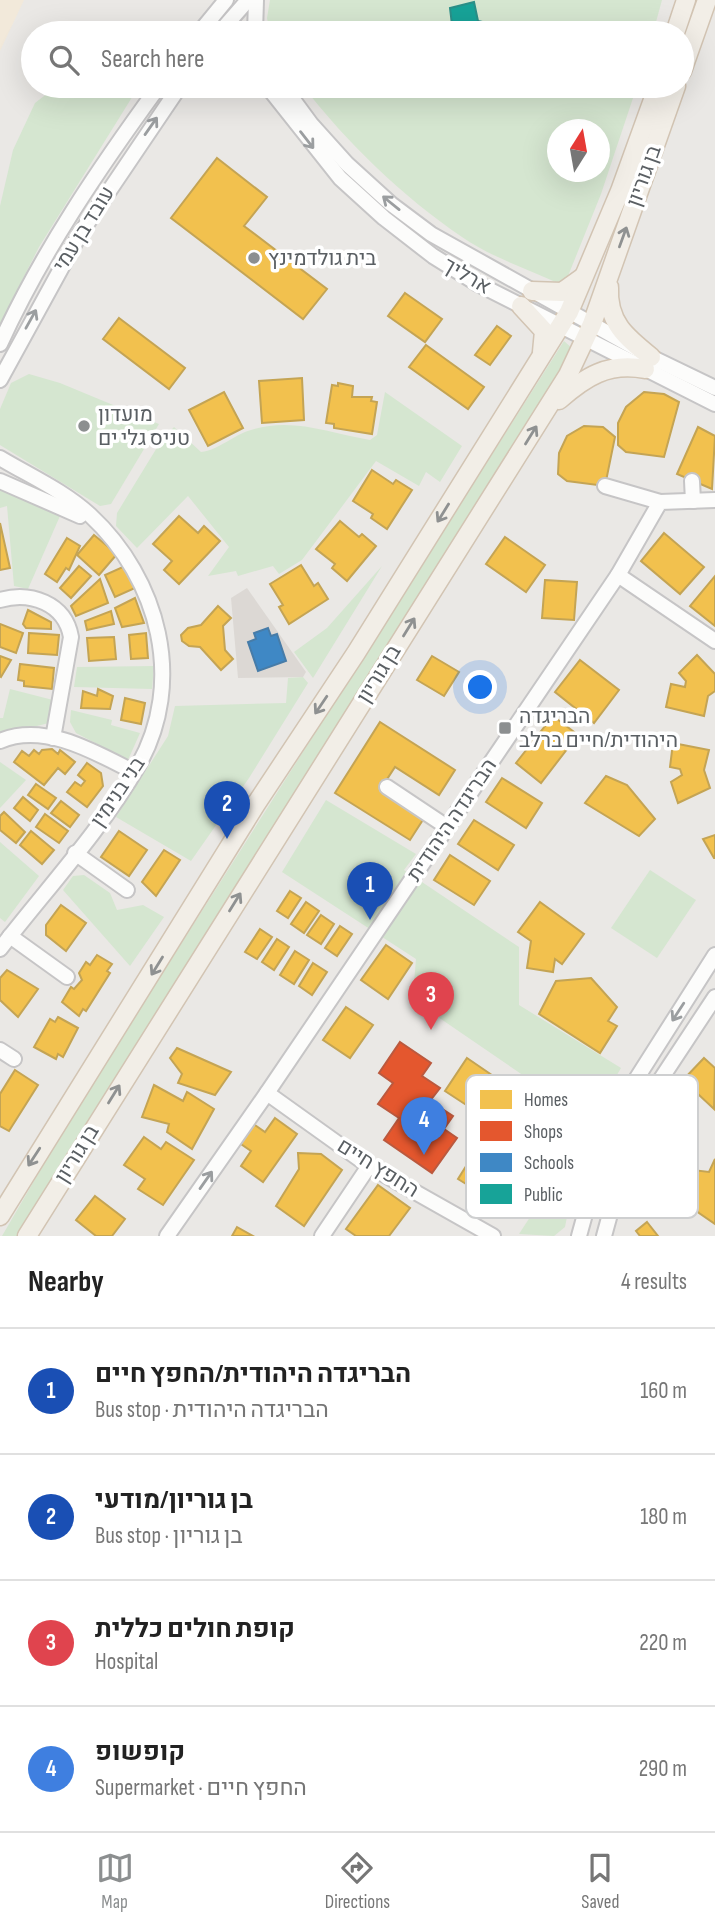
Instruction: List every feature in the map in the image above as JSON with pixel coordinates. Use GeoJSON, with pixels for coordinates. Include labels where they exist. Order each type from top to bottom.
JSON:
{"type":"FeatureCollection","features":[{"type":"Feature","properties":{"kind":"main road"},"geometry":{"type":"LineString","coordinates":[[679,21],[686,0]]}},
{"type":"Feature","properties":{"kind":"main road"},"geometry":{"type":"LineString","coordinates":[[694,37],[707,0]]}},
{"type":"Feature","properties":{"kind":"main road","name":"בן גוריון"},"geometry":{"type":"LineString","coordinates":[[0,1216],[25,1171],[137,999],[256,804],[356,653],[565,319],[589,268],[653,98]]}},
{"type":"Feature","properties":{"kind":"main road","name":"בן גוריון"},"geometry":{"type":"LineString","coordinates":[[27,1236],[546,412],[589,332],[673,98]]}},
{"type":"Feature","properties":{"kind":"main road"},"geometry":{"type":"LineString","coordinates":[[541,358],[544,331],[526,298],[571,288],[589,268]]}},
{"type":"Feature","properties":{"kind":"main road"},"geometry":{"type":"LineString","coordinates":[[610,272],[609,299],[613,320],[648,363]]}},
{"type":"Feature","properties":{"kind":"main road"},"geometry":{"type":"LineString","coordinates":[[546,412],[591,374],[616,367],[648,363]]}},
{"type":"Feature","properties":{"kind":"street"},"geometry":{"type":"LineString","coordinates":[[209,21],[226,0]]}},
{"type":"Feature","properties":{"kind":"street"},"geometry":{"type":"LineString","coordinates":[[232,21],[248,0]]}},
{"type":"Feature","properties":{"kind":"street"},"geometry":{"type":"LineString","coordinates":[[255,21],[256,0]]}},
{"type":"Feature","properties":{"kind":"street"},"geometry":{"type":"LineString","coordinates":[[212,18],[215,21]]}},
{"type":"Feature","properties":{"kind":"street","name":"עובד בן עמי"},"geometry":{"type":"LineString","coordinates":[[0,344],[47,253],[117,144],[150,98]]}},
{"type":"Feature","properties":{"kind":"street","name":"עובד בן עמי"},"geometry":{"type":"LineString","coordinates":[[0,380],[74,245],[172,98]]}},
{"type":"Feature","properties":{"kind":"street","name":"ארליך"},"geometry":{"type":"LineString","coordinates":[[276,98],[325,162],[407,238],[452,269],[526,298]]}},
{"type":"Feature","properties":{"kind":"street","name":"ארליך"},"geometry":{"type":"LineString","coordinates":[[292,98],[330,146],[368,184],[410,219],[526,298],[648,363],[715,404]]}},
{"type":"Feature","properties":{"kind":"street"},"geometry":{"type":"LineString","coordinates":[[407,238],[410,219]]}},
{"type":"Feature","properties":{"kind":"street","name":"ארליך"},"geometry":{"type":"LineString","coordinates":[[648,363],[715,388]]}},
{"type":"Feature","properties":{"kind":"street","name":"בני בנימין"},"geometry":{"type":"LineString","coordinates":[[0,458],[79,506],[109,537],[142,585],[162,644],[163,668],[159,708],[149,745],[134,772],[0,949]]}},
{"type":"Feature","properties":{"kind":"street","name":"בני בנימין"},"geometry":{"type":"LineString","coordinates":[[0,481],[76,514],[109,537]]}},
{"type":"Feature","properties":{"kind":"street"},"geometry":{"type":"LineString","coordinates":[[692,481],[693,501]]}},
{"type":"Feature","properties":{"kind":"street"},"geometry":{"type":"LineString","coordinates":[[605,486],[660,502],[715,500]]}},
{"type":"Feature","properties":{"kind":"street","name":"הבריגדה היהודית"},"geometry":{"type":"LineString","coordinates":[[167,1236],[618,575],[660,502]]}},
{"type":"Feature","properties":{"kind":"street"},"geometry":{"type":"LineString","coordinates":[[618,575],[715,641]]}},
{"type":"Feature","properties":{"kind":"street"},"geometry":{"type":"LineString","coordinates":[[0,600],[15,596],[42,601],[63,616],[69,627],[71,637],[53,738]]}},
{"type":"Feature","properties":{"kind":"street"},"geometry":{"type":"LineString","coordinates":[[0,741],[34,734],[53,738],[134,772]]}},
{"type":"Feature","properties":{"kind":"street"},"geometry":{"type":"LineString","coordinates":[[387,787],[447,827]]}},
{"type":"Feature","properties":{"kind":"street"},"geometry":{"type":"LineString","coordinates":[[75,853],[127,890]]}},
{"type":"Feature","properties":{"kind":"street"},"geometry":{"type":"LineString","coordinates":[[10,936],[67,976]]}},
{"type":"Feature","properties":{"kind":"street"},"geometry":{"type":"LineString","coordinates":[[639,1075],[715,955]]}},
{"type":"Feature","properties":{"kind":"street"},"geometry":{"type":"LineString","coordinates":[[664,1075],[715,997]]}},
{"type":"Feature","properties":{"kind":"street"},"geometry":{"type":"LineString","coordinates":[[0,1050],[14,1059]]}},
{"type":"Feature","properties":{"kind":"street","name":"החפץ חיים"},"geometry":{"type":"LineString","coordinates":[[267,1093],[369,1166],[493,1236]]}},
{"type":"Feature","properties":{"kind":"street"},"geometry":{"type":"LineString","coordinates":[[322,1236],[369,1166]]}},
{"type":"Feature","properties":{"kind":"street"},"geometry":{"type":"LineString","coordinates":[[579,1236],[584,1218]]}},
{"type":"Feature","properties":{"kind":"street"},"geometry":{"type":"LineString","coordinates":[[604,1236],[609,1218]]}},
{"type":"Feature","properties":{"kind":"shaded area"},"geometry":{"type":"Polygon","coordinates":[[[247,588],[306,672],[303,677],[238,678],[231,598],[247,588]]]}},
{"type":"Feature","properties":{"kind":"green space"},"geometry":{"type":"Polygon","coordinates":[[[270,0],[662,0],[656,21],[268,21],[270,0]]]}},
{"type":"Feature","properties":{"kind":"green space"},"geometry":{"type":"Polygon","coordinates":[[[41,98],[132,98],[39,247],[0,324],[0,206],[13,150],[35,103],[41,98]]]}},
{"type":"Feature","properties":{"kind":"green space"},"geometry":{"type":"Polygon","coordinates":[[[313,98],[633,98],[610,167],[610,119],[547,119],[547,182],[605,182],[564,286],[486,251],[462,237],[376,168],[313,98]]]}},
{"type":"Feature","properties":{"kind":"green space"},"geometry":{"type":"Polygon","coordinates":[[[564,341],[573,349],[341,723],[73,1144],[19,1236],[2,1236],[73,1114],[564,341]]]}},
{"type":"Feature","properties":{"kind":"green space"},"geometry":{"type":"Polygon","coordinates":[[[29,374],[60,383],[159,424],[111,504],[100,506],[0,445],[0,409],[11,383],[29,374]]]}},
{"type":"Feature","properties":{"kind":"green space"},"geometry":{"type":"Polygon","coordinates":[[[385,392],[462,446],[440,482],[426,472],[419,486],[376,461],[302,560],[279,574],[273,566],[238,576],[236,571],[208,576],[229,547],[188,496],[137,548],[116,526],[117,513],[161,441],[174,427],[201,452],[266,426],[296,426],[370,440],[377,435],[385,392]]]}},
{"type":"Feature","properties":{"kind":"green space"},"geometry":{"type":"Polygon","coordinates":[[[0,489],[60,516],[28,589],[14,586],[7,506],[0,508],[0,489]]]}},
{"type":"Feature","properties":{"kind":"green space"},"geometry":{"type":"Polygon","coordinates":[[[382,566],[313,678],[294,652],[327,628],[382,566]]]}},
{"type":"Feature","properties":{"kind":"green space"},"geometry":{"type":"Polygon","coordinates":[[[154,666],[152,689],[74,687],[77,667],[154,666]]]}},
{"type":"Feature","properties":{"kind":"green space"},"geometry":{"type":"Polygon","coordinates":[[[303,677],[308,683],[249,778],[191,861],[116,817],[168,736],[175,706],[286,703],[288,678],[303,677]]]}},
{"type":"Feature","properties":{"kind":"green space"},"geometry":{"type":"Polygon","coordinates":[[[10,689],[53,700],[49,723],[0,735],[0,718],[3,718],[10,689]]]}},
{"type":"Feature","properties":{"kind":"green space"},"geometry":{"type":"Polygon","coordinates":[[[71,710],[112,720],[111,725],[140,733],[128,760],[76,733],[70,722],[71,710]]]}},
{"type":"Feature","properties":{"kind":"green space"},"geometry":{"type":"Polygon","coordinates":[[[0,762],[26,780],[0,808],[0,762]]]}},
{"type":"Feature","properties":{"kind":"green space"},"geometry":{"type":"Polygon","coordinates":[[[326,800],[416,854],[404,870],[519,947],[519,1005],[621,1068],[617,1075],[523,1075],[419,1004],[414,983],[416,959],[282,872],[326,800]]]}},
{"type":"Feature","properties":{"kind":"green space"},"geometry":{"type":"Polygon","coordinates":[[[0,842],[39,876],[5,922],[0,918],[0,842]]]}},
{"type":"Feature","properties":{"kind":"green space"},"geometry":{"type":"Polygon","coordinates":[[[650,870],[696,900],[657,958],[611,928],[650,870]]]}},
{"type":"Feature","properties":{"kind":"green space"},"geometry":{"type":"Polygon","coordinates":[[[84,875],[110,893],[117,910],[143,905],[164,917],[130,966],[63,890],[73,876],[84,875]]]}},
{"type":"Feature","properties":{"kind":"green space"},"geometry":{"type":"Polygon","coordinates":[[[529,1218],[567,1218],[565,1227],[554,1236],[519,1234],[529,1218]]]}},
{"type":"Feature","properties":{"kind":"sand"},"geometry":{"type":"Polygon","coordinates":[[[0,0],[24,0],[0,51],[0,0]]]}},
{"type":"Feature","properties":{"kind":"building: Homes","name":"בית גולדמינץ"},"geometry":{"type":"Polygon","coordinates":[[[217,158],[267,197],[244,226],[327,289],[303,319],[171,218],[217,158]]]}},
{"type":"Feature","properties":{"kind":"building: Homes"},"geometry":{"type":"Polygon","coordinates":[[[405,293],[442,319],[425,342],[388,316],[405,293]]]}},
{"type":"Feature","properties":{"kind":"building: Homes"},"geometry":{"type":"Polygon","coordinates":[[[119,318],[185,368],[169,389],[103,339],[119,318]]]}},
{"type":"Feature","properties":{"kind":"building: Homes"},"geometry":{"type":"Polygon","coordinates":[[[497,326],[511,336],[490,365],[475,355],[497,326]]]}},
{"type":"Feature","properties":{"kind":"building: Homes"},"geometry":{"type":"Polygon","coordinates":[[[426,345],[484,387],[468,409],[409,367],[426,345]]]}},
{"type":"Feature","properties":{"kind":"building: Homes"},"geometry":{"type":"Polygon","coordinates":[[[302,378],[304,420],[262,423],[259,381],[302,378]]]}},
{"type":"Feature","properties":{"kind":"building: Homes"},"geometry":{"type":"Polygon","coordinates":[[[338,383],[353,386],[352,397],[372,397],[371,401],[377,402],[372,434],[334,428],[334,424],[326,423],[332,385],[338,386],[338,383]]]}},
{"type":"Feature","properties":{"kind":"building: Homes"},"geometry":{"type":"Polygon","coordinates":[[[224,392],[243,428],[208,446],[189,410],[224,392]]]}},
{"type":"Feature","properties":{"kind":"building: Homes"},"geometry":{"type":"Polygon","coordinates":[[[644,392],[664,394],[679,402],[664,457],[626,452],[618,445],[618,423],[626,407],[644,392]]]}},
{"type":"Feature","properties":{"kind":"building: Homes"},"geometry":{"type":"Polygon","coordinates":[[[584,426],[603,427],[615,437],[605,486],[567,481],[558,474],[559,453],[567,436],[584,426]]]}},
{"type":"Feature","properties":{"kind":"building: Homes"},"geometry":{"type":"Polygon","coordinates":[[[698,427],[715,436],[712,489],[677,474],[698,427]]]}},
{"type":"Feature","properties":{"kind":"building: Homes"},"geometry":{"type":"Polygon","coordinates":[[[372,470],[393,484],[396,480],[412,490],[387,529],[371,518],[373,514],[353,501],[372,470]]]}},
{"type":"Feature","properties":{"kind":"building: Homes"},"geometry":{"type":"Polygon","coordinates":[[[179,516],[198,533],[204,526],[220,541],[179,584],[164,570],[172,561],[153,544],[179,516]]]}},
{"type":"Feature","properties":{"kind":"building: Homes"},"geometry":{"type":"Polygon","coordinates":[[[340,521],[359,537],[362,534],[376,546],[347,581],[332,568],[335,564],[316,549],[340,521]]]}},
{"type":"Feature","properties":{"kind":"building: Homes"},"geometry":{"type":"Polygon","coordinates":[[[0,523],[10,568],[0,570],[0,523]]]}},
{"type":"Feature","properties":{"kind":"building: Homes"},"geometry":{"type":"Polygon","coordinates":[[[664,533],[704,567],[680,594],[641,561],[664,533]]]}},
{"type":"Feature","properties":{"kind":"building: Homes"},"geometry":{"type":"Polygon","coordinates":[[[94,535],[117,554],[99,575],[77,555],[94,535]]]}},
{"type":"Feature","properties":{"kind":"building: Homes"},"geometry":{"type":"Polygon","coordinates":[[[505,537],[545,565],[526,592],[486,564],[505,537]]]}},
{"type":"Feature","properties":{"kind":"building: Homes"},"geometry":{"type":"Polygon","coordinates":[[[67,538],[80,546],[69,570],[66,568],[57,582],[45,574],[67,538]]]}},
{"type":"Feature","properties":{"kind":"building: Homes"},"geometry":{"type":"Polygon","coordinates":[[[301,565],[314,586],[318,583],[328,599],[289,624],[279,607],[283,605],[270,584],[301,565]]]}},
{"type":"Feature","properties":{"kind":"building: Homes"},"geometry":{"type":"Polygon","coordinates":[[[79,566],[91,576],[71,598],[60,588],[79,566]]]}},
{"type":"Feature","properties":{"kind":"building: Homes"},"geometry":{"type":"Polygon","coordinates":[[[125,566],[135,588],[115,597],[105,575],[125,566]]]}},
{"type":"Feature","properties":{"kind":"building: Homes"},"geometry":{"type":"Polygon","coordinates":[[[715,576],[715,626],[690,606],[715,576]]]}},
{"type":"Feature","properties":{"kind":"building: Homes"},"geometry":{"type":"Polygon","coordinates":[[[100,579],[108,603],[76,616],[71,606],[100,579]]]}},
{"type":"Feature","properties":{"kind":"building: Homes"},"geometry":{"type":"Polygon","coordinates":[[[545,580],[577,582],[574,620],[542,618],[545,580]]]}},
{"type":"Feature","properties":{"kind":"building: Homes"},"geometry":{"type":"Polygon","coordinates":[[[135,598],[144,623],[122,627],[115,608],[135,598]]]}},
{"type":"Feature","properties":{"kind":"building: Homes"},"geometry":{"type":"Polygon","coordinates":[[[218,606],[231,618],[223,626],[225,650],[233,659],[221,670],[200,647],[189,646],[182,641],[181,635],[188,628],[201,625],[218,606]]]}},
{"type":"Feature","properties":{"kind":"building: Homes"},"geometry":{"type":"Polygon","coordinates":[[[28,610],[51,622],[51,629],[26,628],[23,624],[28,610]]]}},
{"type":"Feature","properties":{"kind":"building: Homes"},"geometry":{"type":"Polygon","coordinates":[[[111,611],[114,624],[87,630],[85,621],[111,611]]]}},
{"type":"Feature","properties":{"kind":"building: Homes"},"geometry":{"type":"Polygon","coordinates":[[[0,624],[23,633],[16,653],[0,647],[0,624]]]}},
{"type":"Feature","properties":{"kind":"building: Homes"},"geometry":{"type":"Polygon","coordinates":[[[29,633],[59,635],[57,655],[28,653],[29,633]]]}},
{"type":"Feature","properties":{"kind":"building: Homes"},"geometry":{"type":"Polygon","coordinates":[[[146,633],[148,658],[131,659],[129,635],[146,633]]]}},
{"type":"Feature","properties":{"kind":"building: Homes"},"geometry":{"type":"Polygon","coordinates":[[[114,637],[116,659],[89,661],[87,638],[114,637]]]}},
{"type":"Feature","properties":{"kind":"building: Homes"},"geometry":{"type":"Polygon","coordinates":[[[697,655],[715,674],[715,691],[708,696],[704,716],[666,707],[671,684],[685,687],[686,681],[679,673],[697,655]]]}},
{"type":"Feature","properties":{"kind":"building: Homes"},"geometry":{"type":"Polygon","coordinates":[[[0,656],[11,660],[1,677],[0,676],[0,656]]]}},
{"type":"Feature","properties":{"kind":"building: Homes"},"geometry":{"type":"Polygon","coordinates":[[[432,656],[459,672],[444,696],[417,680],[432,656]]]}},
{"type":"Feature","properties":{"kind":"building: Homes"},"geometry":{"type":"Polygon","coordinates":[[[580,660],[619,690],[594,723],[555,692],[580,660]]]}},
{"type":"Feature","properties":{"kind":"building: Homes"},"geometry":{"type":"Polygon","coordinates":[[[20,664],[54,668],[52,689],[24,686],[24,681],[18,680],[20,664]]]}},
{"type":"Feature","properties":{"kind":"building: Homes"},"geometry":{"type":"Polygon","coordinates":[[[98,689],[113,696],[110,709],[81,708],[83,691],[97,696],[98,689]]]}},
{"type":"Feature","properties":{"kind":"building: Homes"},"geometry":{"type":"Polygon","coordinates":[[[125,698],[145,703],[141,724],[121,720],[125,698]]]}},
{"type":"Feature","properties":{"kind":"building: Homes"},"geometry":{"type":"Polygon","coordinates":[[[553,716],[578,735],[541,783],[516,763],[553,716]]]}},
{"type":"Feature","properties":{"kind":"building: Homes"},"geometry":{"type":"Polygon","coordinates":[[[380,722],[455,770],[439,795],[395,767],[382,787],[426,815],[410,840],[335,793],[380,722]]]}},
{"type":"Feature","properties":{"kind":"building: Homes"},"geometry":{"type":"Polygon","coordinates":[[[673,743],[709,750],[704,770],[710,788],[678,803],[671,782],[682,775],[680,769],[670,767],[673,743]]]}},
{"type":"Feature","properties":{"kind":"building: Homes"},"geometry":{"type":"Polygon","coordinates":[[[52,749],[58,754],[60,750],[75,762],[65,774],[58,768],[44,785],[14,762],[22,751],[29,756],[34,750],[39,754],[42,750],[52,749]]]}},
{"type":"Feature","properties":{"kind":"building: Homes"},"geometry":{"type":"Polygon","coordinates":[[[87,763],[101,773],[103,786],[87,807],[67,792],[75,782],[81,786],[85,781],[78,775],[87,763]]]}},
{"type":"Feature","properties":{"kind":"building: Homes"},"geometry":{"type":"Polygon","coordinates":[[[606,776],[627,785],[655,819],[639,836],[585,803],[606,776]]]}},
{"type":"Feature","properties":{"kind":"building: Homes"},"geometry":{"type":"Polygon","coordinates":[[[502,778],[542,803],[526,828],[486,802],[502,778]]]}},
{"type":"Feature","properties":{"kind":"building: Homes"},"geometry":{"type":"Polygon","coordinates":[[[36,784],[56,798],[48,809],[28,795],[36,784]]]}},
{"type":"Feature","properties":{"kind":"building: Homes"},"geometry":{"type":"Polygon","coordinates":[[[23,797],[38,810],[30,821],[14,808],[23,797]]]}},
{"type":"Feature","properties":{"kind":"building: Homes"},"geometry":{"type":"Polygon","coordinates":[[[61,801],[79,815],[70,827],[51,813],[61,801]]]}},
{"type":"Feature","properties":{"kind":"building: Homes"},"geometry":{"type":"Polygon","coordinates":[[[4,812],[25,832],[16,843],[0,830],[0,816],[4,812]]]}},
{"type":"Feature","properties":{"kind":"building: Homes"},"geometry":{"type":"Polygon","coordinates":[[[45,814],[68,831],[59,843],[36,827],[45,814]]]}},
{"type":"Feature","properties":{"kind":"building: Homes"},"geometry":{"type":"Polygon","coordinates":[[[474,820],[514,845],[498,870],[458,844],[474,820]]]}},
{"type":"Feature","properties":{"kind":"building: Homes"},"geometry":{"type":"Polygon","coordinates":[[[31,831],[54,850],[42,864],[20,845],[31,831]]]}},
{"type":"Feature","properties":{"kind":"building: Homes"},"geometry":{"type":"Polygon","coordinates":[[[119,831],[147,850],[129,876],[101,857],[119,831]]]}},
{"type":"Feature","properties":{"kind":"building: Homes"},"geometry":{"type":"Polygon","coordinates":[[[715,835],[715,858],[714,858],[703,839],[715,835]]]}},
{"type":"Feature","properties":{"kind":"building: Homes"},"geometry":{"type":"Polygon","coordinates":[[[164,850],[180,860],[156,896],[142,882],[164,850]]]}},
{"type":"Feature","properties":{"kind":"building: Homes"},"geometry":{"type":"Polygon","coordinates":[[[450,855],[490,881],[474,905],[434,880],[450,855]]]}},
{"type":"Feature","properties":{"kind":"building: Homes"},"geometry":{"type":"Polygon","coordinates":[[[290,891],[301,898],[288,918],[277,911],[290,891]]]}},
{"type":"Feature","properties":{"kind":"building: Homes"},"geometry":{"type":"Polygon","coordinates":[[[306,902],[319,911],[304,933],[291,924],[306,902]]]}},
{"type":"Feature","properties":{"kind":"building: Homes"},"geometry":{"type":"Polygon","coordinates":[[[540,902],[584,934],[562,964],[555,959],[553,972],[527,968],[531,941],[518,932],[540,902]]]}},
{"type":"Feature","properties":{"kind":"building: Homes"},"geometry":{"type":"Polygon","coordinates":[[[61,905],[86,923],[66,951],[46,935],[46,925],[61,905]]]}},
{"type":"Feature","properties":{"kind":"building: Homes"},"geometry":{"type":"Polygon","coordinates":[[[321,915],[334,924],[321,944],[307,935],[321,915]]]}},
{"type":"Feature","properties":{"kind":"building: Homes"},"geometry":{"type":"Polygon","coordinates":[[[340,926],[352,934],[337,956],[325,948],[340,926]]]}},
{"type":"Feature","properties":{"kind":"building: Homes"},"geometry":{"type":"Polygon","coordinates":[[[260,929],[272,937],[257,959],[245,952],[260,929]]]}},
{"type":"Feature","properties":{"kind":"building: Homes"},"geometry":{"type":"Polygon","coordinates":[[[277,939],[289,947],[274,970],[262,962],[277,939]]]}},
{"type":"Feature","properties":{"kind":"building: Homes"},"geometry":{"type":"Polygon","coordinates":[[[386,945],[412,963],[388,999],[361,980],[386,945]]]}},
{"type":"Feature","properties":{"kind":"building: Homes"},"geometry":{"type":"Polygon","coordinates":[[[295,951],[309,960],[294,984],[280,975],[295,951]]]}},
{"type":"Feature","properties":{"kind":"building: Homes"},"geometry":{"type":"Polygon","coordinates":[[[97,955],[112,964],[107,971],[110,973],[86,1011],[83,1009],[79,1016],[62,1002],[71,987],[74,989],[82,980],[79,973],[86,962],[90,965],[97,955]]]}},
{"type":"Feature","properties":{"kind":"building: Homes"},"geometry":{"type":"Polygon","coordinates":[[[313,963],[327,972],[312,995],[299,986],[313,963]]]}},
{"type":"Feature","properties":{"kind":"building: Homes"},"geometry":{"type":"Polygon","coordinates":[[[7,970],[38,989],[18,1017],[0,1000],[0,978],[7,970]]]}},
{"type":"Feature","properties":{"kind":"building: Homes"},"geometry":{"type":"Polygon","coordinates":[[[591,978],[617,1007],[608,1021],[617,1026],[600,1053],[539,1014],[556,981],[591,978]]]}},
{"type":"Feature","properties":{"kind":"building: Homes"},"geometry":{"type":"Polygon","coordinates":[[[346,1007],[373,1025],[350,1058],[323,1040],[346,1007]]]}},
{"type":"Feature","properties":{"kind":"building: Homes"},"geometry":{"type":"Polygon","coordinates":[[[58,1017],[78,1028],[63,1057],[58,1054],[56,1059],[34,1047],[50,1019],[55,1022],[58,1017]]]}},
{"type":"Feature","properties":{"kind":"building: Homes"},"geometry":{"type":"Polygon","coordinates":[[[177,1048],[231,1072],[215,1095],[178,1083],[182,1074],[170,1058],[177,1048]]]}},
{"type":"Feature","properties":{"kind":"building: Homes"},"geometry":{"type":"Polygon","coordinates":[[[467,1058],[492,1075],[466,1075],[466,1105],[445,1091],[467,1058]]]}},
{"type":"Feature","properties":{"kind":"building: Homes"},"geometry":{"type":"Polygon","coordinates":[[[704,1058],[715,1068],[714,1109],[698,1094],[698,1075],[688,1075],[704,1058]]]}},
{"type":"Feature","properties":{"kind":"building: Homes"},"geometry":{"type":"Polygon","coordinates":[[[15,1070],[38,1085],[9,1131],[0,1126],[0,1094],[15,1070]]]}},
{"type":"Feature","properties":{"kind":"building: Homes"},"geometry":{"type":"Polygon","coordinates":[[[154,1085],[183,1101],[187,1092],[214,1109],[192,1149],[167,1132],[169,1124],[142,1117],[154,1085]]]}},
{"type":"Feature","properties":{"kind":"building: Homes"},"geometry":{"type":"Polygon","coordinates":[[[275,1118],[297,1134],[263,1182],[241,1166],[251,1151],[238,1142],[252,1123],[265,1132],[275,1118]]]}},
{"type":"Feature","properties":{"kind":"building: Homes"},"geometry":{"type":"Polygon","coordinates":[[[144,1137],[161,1149],[166,1142],[194,1160],[163,1205],[138,1189],[145,1179],[124,1165],[144,1137]]]}},
{"type":"Feature","properties":{"kind":"building: Homes"},"geometry":{"type":"Polygon","coordinates":[[[298,1153],[321,1154],[342,1170],[304,1226],[276,1206],[299,1169],[298,1153]]]}},
{"type":"Feature","properties":{"kind":"building: Homes"},"geometry":{"type":"Polygon","coordinates":[[[715,1159],[715,1224],[699,1213],[698,1171],[709,1172],[715,1159]]]}},
{"type":"Feature","properties":{"kind":"building: Homes"},"geometry":{"type":"Polygon","coordinates":[[[466,1166],[466,1184],[458,1179],[466,1166]]]}},
{"type":"Feature","properties":{"kind":"building: Homes"},"geometry":{"type":"Polygon","coordinates":[[[378,1185],[410,1208],[389,1236],[356,1236],[346,1229],[378,1185]]]}},
{"type":"Feature","properties":{"kind":"building: Homes"},"geometry":{"type":"Polygon","coordinates":[[[95,1196],[125,1219],[112,1236],[96,1236],[76,1220],[95,1196]]]}},
{"type":"Feature","properties":{"kind":"building: Homes"},"geometry":{"type":"Polygon","coordinates":[[[647,1222],[658,1236],[640,1236],[636,1231],[647,1222]]]}},
{"type":"Feature","properties":{"kind":"building: Homes"},"geometry":{"type":"Polygon","coordinates":[[[237,1227],[253,1236],[232,1236],[237,1227]]]}},
{"type":"Feature","properties":{"kind":"building: Shops"},"geometry":{"type":"Polygon","coordinates":[[[400,1042],[431,1063],[422,1076],[440,1088],[430,1101],[453,1116],[444,1129],[457,1138],[432,1173],[384,1140],[399,1118],[378,1104],[393,1083],[379,1073],[400,1042]]]}},
{"type":"Feature","properties":{"kind":"building: Schools"},"geometry":{"type":"Polygon","coordinates":[[[268,628],[271,636],[277,634],[286,661],[258,671],[248,642],[256,639],[254,633],[268,628]]]}},
{"type":"Feature","properties":{"kind":"building: Public"},"geometry":{"type":"Polygon","coordinates":[[[474,2],[478,21],[452,21],[450,8],[474,2]]]}},
{"type":"Feature","properties":{"kind":"place","name":"בית גולדמינץ"},"geometry":{"type":"Point","coordinates":[254,258]}},
{"type":"Feature","properties":{"kind":"place","name":"מועדון טניס גלי ים"},"geometry":{"type":"Point","coordinates":[84,426]}},
{"type":"Feature","properties":{"kind":"place","name":"הבריגדה היהודית/חיים ברלב"},"geometry":{"type":"Point","coordinates":[505,728]}},
{"type":"Feature","properties":{"kind":"place","name":"בן גוריון/מודעי"},"geometry":{"type":"Point","coordinates":[227,839]}},
{"type":"Feature","properties":{"kind":"place","name":"הבריגדה היהודית/החפץ חיים"},"geometry":{"type":"Point","coordinates":[370,920]}},
{"type":"Feature","properties":{"kind":"place","name":"קופת חולים כללית"},"geometry":{"type":"Point","coordinates":[431,1030]}},
{"type":"Feature","properties":{"kind":"place","name":"קופשופ"},"geometry":{"type":"Point","coordinates":[424,1155]}}]}
